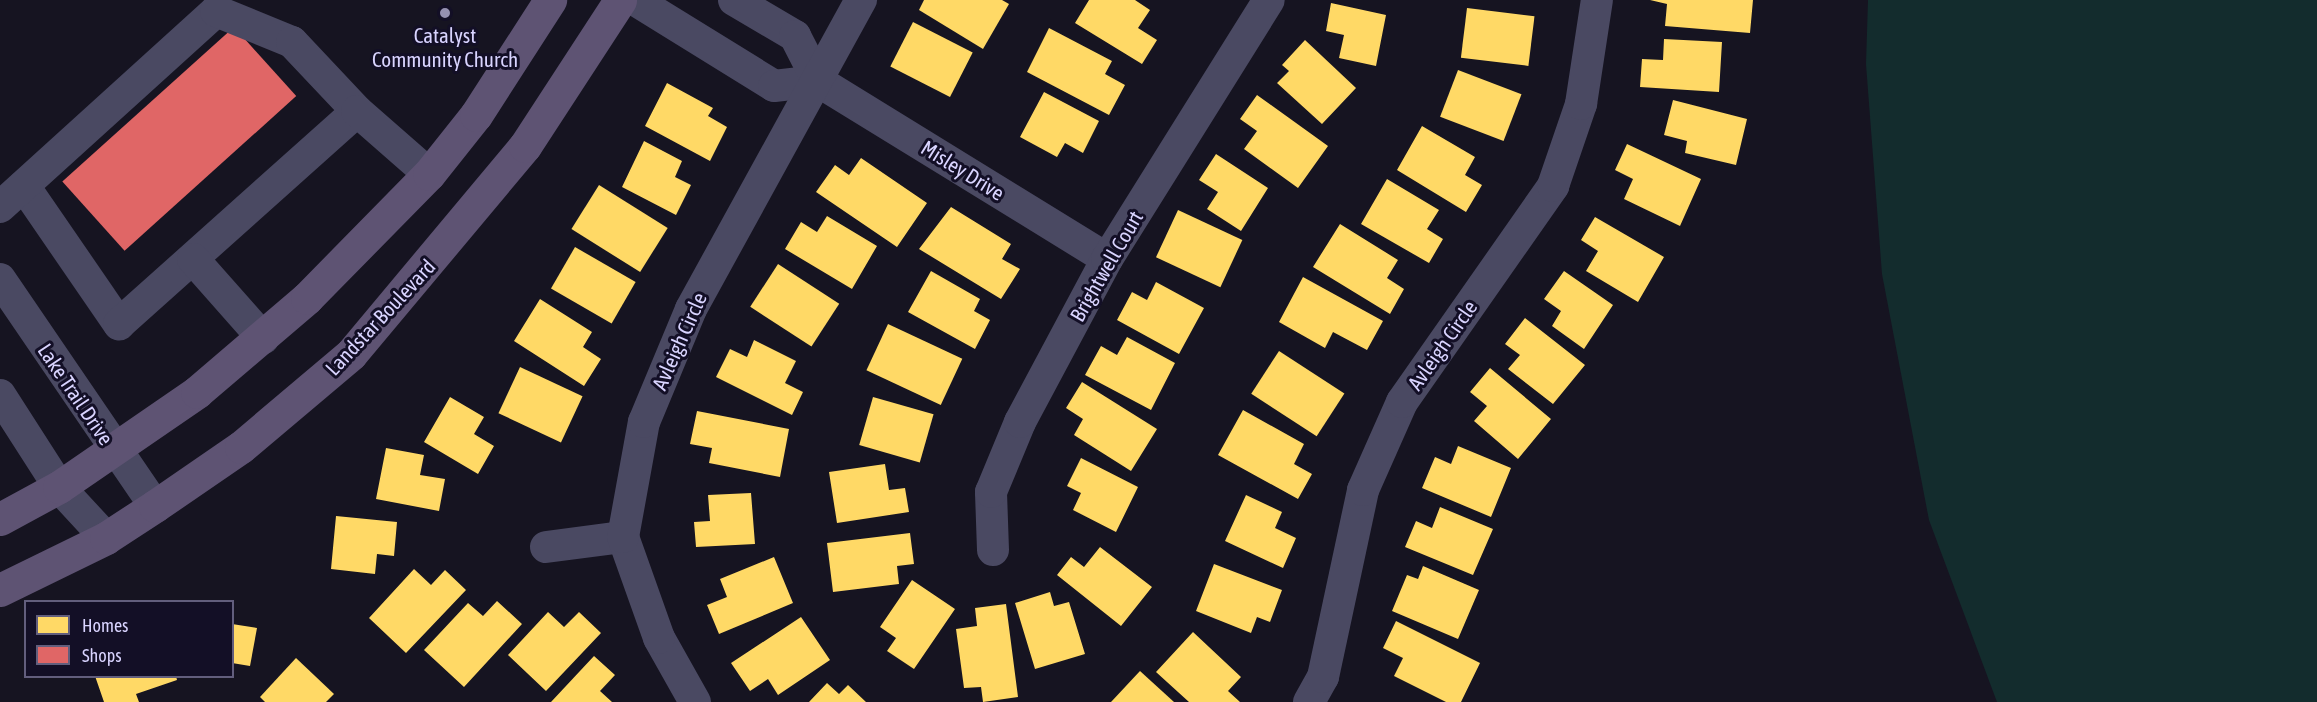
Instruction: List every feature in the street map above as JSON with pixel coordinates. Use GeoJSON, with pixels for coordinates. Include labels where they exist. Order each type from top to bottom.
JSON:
{"type":"FeatureCollection","features":[{"type":"Feature","properties":{"kind":"main road"},"geometry":{"type":"LineString","coordinates":[[0,519],[60,487],[114,450],[263,338],[429,174],[476,115],[550,0]]}},
{"type":"Feature","properties":{"kind":"main road","name":"Landstar Boulevard"},"geometry":{"type":"LineString","coordinates":[[0,590],[106,538],[155,506],[241,447],[351,354],[525,146],[620,0]]}},
{"type":"Feature","properties":{"kind":"street"},"geometry":{"type":"LineString","coordinates":[[635,0],[774,86],[818,81],[795,36],[734,0]]}},
{"type":"Feature","properties":{"kind":"street","name":"Avleigh Circle"},"geometry":{"type":"LineString","coordinates":[[695,702],[659,638],[623,537],[644,422],[691,309],[861,0]]}},
{"type":"Feature","properties":{"kind":"street","name":"Brightwell Court"},"geometry":{"type":"LineString","coordinates":[[993,550],[991,492],[1020,422],[1107,259],[1269,0]]}},
{"type":"Feature","properties":{"kind":"street","name":"Avleigh Circle"},"geometry":{"type":"LineString","coordinates":[[1309,702],[1323,677],[1363,490],[1402,402],[1553,186],[1581,105],[1597,0]]}},
{"type":"Feature","properties":{"kind":"street"},"geometry":{"type":"LineString","coordinates":[[0,207],[54,161],[216,10],[292,42],[357,111],[429,174]]}},
{"type":"Feature","properties":{"kind":"street","name":"Misley Drive"},"geometry":{"type":"LineString","coordinates":[[818,81],[1107,259]]}},
{"type":"Feature","properties":{"kind":"street"},"geometry":{"type":"LineString","coordinates":[[24,186],[119,324],[357,111]]}},
{"type":"Feature","properties":{"kind":"street"},"geometry":{"type":"LineString","coordinates":[[193,259],[263,338]]}},
{"type":"Feature","properties":{"kind":"street","name":"Lake Trail Drive"},"geometry":{"type":"LineString","coordinates":[[0,279],[114,450],[155,506]]}},
{"type":"Feature","properties":{"kind":"street"},"geometry":{"type":"LineString","coordinates":[[0,394],[60,487],[106,538]]}},
{"type":"Feature","properties":{"kind":"street"},"geometry":{"type":"LineString","coordinates":[[546,547],[623,537]]}},
{"type":"Feature","properties":{"kind":"green space"},"geometry":{"type":"Polygon","coordinates":[[[1868,0],[2317,0],[2317,702],[1997,702],[1929,520],[1882,274],[1866,64],[1868,0]]]}},
{"type":"Feature","properties":{"kind":"building: Homes"},"geometry":{"type":"Polygon","coordinates":[[[924,0],[1002,0],[1009,4],[983,49],[919,10],[924,0]]]}},
{"type":"Feature","properties":{"kind":"building: Homes"},"geometry":{"type":"Polygon","coordinates":[[[1089,0],[1135,0],[1150,10],[1138,28],[1157,40],[1142,64],[1075,23],[1089,0]]]}},
{"type":"Feature","properties":{"kind":"building: Homes"},"geometry":{"type":"Polygon","coordinates":[[[1650,0],[1753,0],[1750,33],[1665,26],[1667,4],[1650,0]]]}},
{"type":"Feature","properties":{"kind":"building: Homes"},"geometry":{"type":"Polygon","coordinates":[[[1331,3],[1386,15],[1376,66],[1339,58],[1344,35],[1326,31],[1331,3]]]}},
{"type":"Feature","properties":{"kind":"building: Homes"},"geometry":{"type":"Polygon","coordinates":[[[1467,8],[1534,16],[1528,66],[1461,58],[1467,8]]]}},
{"type":"Feature","properties":{"kind":"building: Homes"},"geometry":{"type":"Polygon","coordinates":[[[913,22],[973,52],[950,97],[890,67],[913,22]]]}},
{"type":"Feature","properties":{"kind":"building: Homes"},"geometry":{"type":"Polygon","coordinates":[[[1049,28],[1112,61],[1105,74],[1125,85],[1109,115],[1027,72],[1049,28]]]}},
{"type":"Feature","properties":{"kind":"building: Homes"},"geometry":{"type":"Polygon","coordinates":[[[1664,39],[1722,42],[1719,92],[1640,87],[1642,59],[1663,60],[1664,39]]]}},
{"type":"Feature","properties":{"kind":"building: Homes"},"geometry":{"type":"Polygon","coordinates":[[[1305,40],[1356,88],[1322,124],[1277,83],[1289,71],[1282,65],[1305,40]]]}},
{"type":"Feature","properties":{"kind":"building: Homes"},"geometry":{"type":"Polygon","coordinates":[[[1458,70],[1521,94],[1504,141],[1440,117],[1458,70]]]}},
{"type":"Feature","properties":{"kind":"building: Homes"},"geometry":{"type":"Polygon","coordinates":[[[667,83],[713,108],[708,116],[727,127],[710,161],[645,126],[667,83]]]}},
{"type":"Feature","properties":{"kind":"building: Homes"},"geometry":{"type":"Polygon","coordinates":[[[1044,92],[1099,121],[1083,153],[1065,143],[1057,157],[1020,137],[1044,92]]]}},
{"type":"Feature","properties":{"kind":"building: Homes"},"geometry":{"type":"Polygon","coordinates":[[[1257,95],[1328,146],[1298,188],[1244,149],[1257,131],[1240,119],[1257,95]]]}},
{"type":"Feature","properties":{"kind":"building: Homes"},"geometry":{"type":"Polygon","coordinates":[[[1673,100],[1747,119],[1736,165],[1685,153],[1687,141],[1664,135],[1673,100]]]}},
{"type":"Feature","properties":{"kind":"building: Homes"},"geometry":{"type":"Polygon","coordinates":[[[1422,126],[1475,157],[1465,175],[1482,185],[1466,212],[1397,170],[1422,126]]]}},
{"type":"Feature","properties":{"kind":"building: Homes"},"geometry":{"type":"Polygon","coordinates":[[[644,141],[682,161],[675,177],[691,185],[676,215],[622,187],[644,141]]]}},
{"type":"Feature","properties":{"kind":"building: Homes"},"geometry":{"type":"Polygon","coordinates":[[[1627,144],[1701,179],[1680,226],[1624,199],[1633,179],[1615,170],[1627,144]]]}},
{"type":"Feature","properties":{"kind":"building: Homes"},"geometry":{"type":"Polygon","coordinates":[[[1216,154],[1268,188],[1241,231],[1207,209],[1218,192],[1199,180],[1216,154]]]}},
{"type":"Feature","properties":{"kind":"building: Homes"},"geometry":{"type":"Polygon","coordinates":[[[861,158],[927,203],[897,247],[816,192],[835,165],[849,175],[861,158]]]}},
{"type":"Feature","properties":{"kind":"building: Homes"},"geometry":{"type":"Polygon","coordinates":[[[1387,179],[1439,210],[1427,229],[1443,239],[1429,263],[1361,224],[1387,179]]]}},
{"type":"Feature","properties":{"kind":"building: Homes"},"geometry":{"type":"Polygon","coordinates":[[[599,185],[668,228],[640,272],[571,229],[599,185]]]}},
{"type":"Feature","properties":{"kind":"building: Homes"},"geometry":{"type":"Polygon","coordinates":[[[951,207],[1011,244],[1002,259],[1020,269],[1001,299],[919,249],[951,207]]]}},
{"type":"Feature","properties":{"kind":"building: Homes"},"geometry":{"type":"Polygon","coordinates":[[[1178,210],[1242,240],[1220,287],[1156,257],[1178,210]]]}},
{"type":"Feature","properties":{"kind":"building: Homes"},"geometry":{"type":"Polygon","coordinates":[[[827,216],[877,246],[852,289],[785,249],[801,222],[817,232],[827,216]]]}},
{"type":"Feature","properties":{"kind":"building: Homes"},"geometry":{"type":"Polygon","coordinates":[[[1595,217],[1664,257],[1638,302],[1586,271],[1598,251],[1581,240],[1595,217]]]}},
{"type":"Feature","properties":{"kind":"building: Homes"},"geometry":{"type":"Polygon","coordinates":[[[1340,224],[1398,260],[1387,278],[1404,289],[1390,314],[1313,267],[1340,224]]]}},
{"type":"Feature","properties":{"kind":"building: Homes"},"geometry":{"type":"Polygon","coordinates":[[[575,247],[636,282],[612,324],[551,289],[575,247]]]}},
{"type":"Feature","properties":{"kind":"building: Homes"},"geometry":{"type":"Polygon","coordinates":[[[778,264],[839,304],[811,347],[750,307],[778,264]]]}},
{"type":"Feature","properties":{"kind":"building: Homes"},"geometry":{"type":"Polygon","coordinates":[[[931,271],[980,299],[974,311],[990,320],[975,349],[908,312],[931,271]]]}},
{"type":"Feature","properties":{"kind":"building: Homes"},"geometry":{"type":"Polygon","coordinates":[[[1564,271],[1613,305],[1584,349],[1552,326],[1561,311],[1544,299],[1564,271]]]}},
{"type":"Feature","properties":{"kind":"building: Homes"},"geometry":{"type":"Polygon","coordinates":[[[1303,277],[1383,321],[1367,350],[1333,332],[1325,348],[1279,322],[1303,277]]]}},
{"type":"Feature","properties":{"kind":"building: Homes"},"geometry":{"type":"Polygon","coordinates":[[[1156,282],[1204,308],[1179,354],[1117,320],[1132,292],[1147,300],[1156,282]]]}},
{"type":"Feature","properties":{"kind":"building: Homes"},"geometry":{"type":"Polygon","coordinates":[[[540,299],[592,332],[583,347],[601,359],[584,386],[514,341],[540,299]]]}},
{"type":"Feature","properties":{"kind":"building: Homes"},"geometry":{"type":"Polygon","coordinates":[[[1525,318],[1585,365],[1553,404],[1508,369],[1520,355],[1505,344],[1525,318]]]}},
{"type":"Feature","properties":{"kind":"building: Homes"},"geometry":{"type":"Polygon","coordinates":[[[888,324],[962,359],[941,405],[866,370],[888,324]]]}},
{"type":"Feature","properties":{"kind":"building: Homes"},"geometry":{"type":"Polygon","coordinates":[[[1127,337],[1175,363],[1151,410],[1085,375],[1101,346],[1117,355],[1127,337]]]}},
{"type":"Feature","properties":{"kind":"building: Homes"},"geometry":{"type":"Polygon","coordinates":[[[754,340],[796,361],[785,383],[803,392],[792,415],[716,377],[730,349],[747,357],[754,340]]]}},
{"type":"Feature","properties":{"kind":"building: Homes"},"geometry":{"type":"Polygon","coordinates":[[[1279,351],[1344,393],[1317,436],[1251,394],[1279,351]]]}},
{"type":"Feature","properties":{"kind":"building: Homes"},"geometry":{"type":"Polygon","coordinates":[[[520,367],[583,396],[561,442],[498,413],[520,367]]]}},
{"type":"Feature","properties":{"kind":"building: Homes"},"geometry":{"type":"Polygon","coordinates":[[[1490,368],[1551,419],[1518,459],[1474,421],[1487,406],[1470,392],[1490,368]]]}},
{"type":"Feature","properties":{"kind":"building: Homes"},"geometry":{"type":"Polygon","coordinates":[[[1082,382],[1157,429],[1131,471],[1074,435],[1083,419],[1066,408],[1082,382]]]}},
{"type":"Feature","properties":{"kind":"building: Homes"},"geometry":{"type":"Polygon","coordinates":[[[450,397],[484,417],[474,434],[494,446],[478,474],[424,442],[450,397]]]}},
{"type":"Feature","properties":{"kind":"building: Homes"},"geometry":{"type":"Polygon","coordinates":[[[873,397],[934,414],[920,462],[859,445],[873,397]]]}},
{"type":"Feature","properties":{"kind":"building: Homes"},"geometry":{"type":"Polygon","coordinates":[[[1243,410],[1304,444],[1294,464],[1312,474],[1298,499],[1218,455],[1243,410]]]}},
{"type":"Feature","properties":{"kind":"building: Homes"},"geometry":{"type":"Polygon","coordinates":[[[697,411],[789,429],[780,477],[709,463],[712,448],[690,444],[697,411]]]}},
{"type":"Feature","properties":{"kind":"building: Homes"},"geometry":{"type":"Polygon","coordinates":[[[1458,446],[1511,468],[1491,517],[1422,488],[1435,457],[1451,464],[1458,446]]]}},
{"type":"Feature","properties":{"kind":"building: Homes"},"geometry":{"type":"Polygon","coordinates":[[[386,448],[424,455],[420,475],[445,479],[439,511],[376,499],[386,448]]]}},
{"type":"Feature","properties":{"kind":"building: Homes"},"geometry":{"type":"Polygon","coordinates":[[[1081,458],[1138,487],[1116,532],[1073,510],[1081,493],[1067,486],[1081,458]]]}},
{"type":"Feature","properties":{"kind":"building: Homes"},"geometry":{"type":"Polygon","coordinates":[[[885,464],[889,490],[905,488],[909,512],[837,523],[829,472],[885,464]]]}},
{"type":"Feature","properties":{"kind":"building: Homes"},"geometry":{"type":"Polygon","coordinates":[[[751,493],[755,544],[696,547],[694,522],[710,521],[708,495],[751,493]]]}},
{"type":"Feature","properties":{"kind":"building: Homes"},"geometry":{"type":"Polygon","coordinates":[[[1246,495],[1282,512],[1275,528],[1296,538],[1283,568],[1225,541],[1246,495]]]}},
{"type":"Feature","properties":{"kind":"building: Homes"},"geometry":{"type":"Polygon","coordinates":[[[1440,507],[1493,529],[1473,575],[1405,547],[1416,521],[1432,528],[1440,507]]]}},
{"type":"Feature","properties":{"kind":"building: Homes"},"geometry":{"type":"Polygon","coordinates":[[[336,516],[397,522],[394,556],[377,554],[375,574],[331,569],[336,516]]]}},
{"type":"Feature","properties":{"kind":"building: Homes"},"geometry":{"type":"Polygon","coordinates":[[[910,533],[914,564],[897,566],[899,584],[833,592],[827,543],[910,533]]]}},
{"type":"Feature","properties":{"kind":"building: Homes"},"geometry":{"type":"Polygon","coordinates":[[[1100,547],[1152,587],[1121,626],[1057,575],[1071,557],[1084,567],[1100,547]]]}},
{"type":"Feature","properties":{"kind":"building: Homes"},"geometry":{"type":"Polygon","coordinates":[[[774,557],[793,603],[719,634],[707,605],[727,597],[720,579],[774,557]]]}},
{"type":"Feature","properties":{"kind":"building: Homes"},"geometry":{"type":"Polygon","coordinates":[[[1214,564],[1282,590],[1270,622],[1257,617],[1251,633],[1196,611],[1214,564]]]}},
{"type":"Feature","properties":{"kind":"building: Homes"},"geometry":{"type":"Polygon","coordinates":[[[1423,566],[1479,590],[1458,639],[1392,611],[1407,575],[1418,579],[1423,566]]]}},
{"type":"Feature","properties":{"kind":"building: Homes"},"geometry":{"type":"Polygon","coordinates":[[[414,569],[431,585],[445,570],[466,590],[406,653],[369,618],[414,569]]]}},
{"type":"Feature","properties":{"kind":"building: Homes"},"geometry":{"type":"Polygon","coordinates":[[[912,580],[955,609],[914,669],[887,651],[896,638],[880,627],[912,580]]]}},
{"type":"Feature","properties":{"kind":"building: Homes"},"geometry":{"type":"Polygon","coordinates":[[[1050,592],[1054,606],[1069,602],[1085,654],[1035,669],[1015,603],[1050,592]]]}},
{"type":"Feature","properties":{"kind":"building: Homes"},"geometry":{"type":"Polygon","coordinates":[[[497,601],[522,624],[464,687],[424,650],[468,603],[483,616],[497,601]]]}},
{"type":"Feature","properties":{"kind":"building: Homes"},"geometry":{"type":"Polygon","coordinates":[[[1006,604],[1018,697],[983,702],[981,687],[964,688],[956,629],[977,626],[975,608],[1006,604]]]}},
{"type":"Feature","properties":{"kind":"building: Homes"},"geometry":{"type":"Polygon","coordinates":[[[548,612],[564,627],[579,612],[601,633],[546,691],[508,655],[548,612]]]}},
{"type":"Feature","properties":{"kind":"building: Homes"},"geometry":{"type":"Polygon","coordinates":[[[801,617],[830,660],[778,695],[768,679],[750,691],[731,663],[801,617]]]}},
{"type":"Feature","properties":{"kind":"building: Homes"},"geometry":{"type":"Polygon","coordinates":[[[1396,621],[1480,663],[1461,702],[1446,702],[1394,676],[1403,658],[1383,648],[1396,621]]]}},
{"type":"Feature","properties":{"kind":"building: Homes"},"geometry":{"type":"Polygon","coordinates":[[[234,624],[257,628],[250,666],[234,663],[234,624]]]}},
{"type":"Feature","properties":{"kind":"building: Homes"},"geometry":{"type":"Polygon","coordinates":[[[1193,632],[1241,677],[1228,691],[1240,702],[1189,702],[1156,672],[1193,632]]]}},
{"type":"Feature","properties":{"kind":"building: Homes"},"geometry":{"type":"Polygon","coordinates":[[[594,656],[615,675],[600,691],[612,702],[551,702],[594,656]]]}},
{"type":"Feature","properties":{"kind":"building: Homes"},"geometry":{"type":"Polygon","coordinates":[[[296,658],[334,694],[326,702],[265,702],[260,697],[296,658]]]}},
{"type":"Feature","properties":{"kind":"building: Homes"},"geometry":{"type":"Polygon","coordinates":[[[1140,671],[1174,702],[1111,702],[1140,671]]]}},
{"type":"Feature","properties":{"kind":"building: Homes"},"geometry":{"type":"Polygon","coordinates":[[[96,678],[176,678],[177,680],[136,694],[139,702],[104,702],[96,678]]]}},
{"type":"Feature","properties":{"kind":"building: Homes"},"geometry":{"type":"Polygon","coordinates":[[[827,683],[839,694],[848,685],[866,702],[809,702],[827,683]]]}},
{"type":"Feature","properties":{"kind":"building: Shops"},"geometry":{"type":"Polygon","coordinates":[[[234,27],[296,96],[125,251],[62,182],[234,27]]]}},
{"type":"Feature","properties":{"kind":"place","name":"Catalyst Community Church"},"geometry":{"type":"Point","coordinates":[445,13]}}]}
